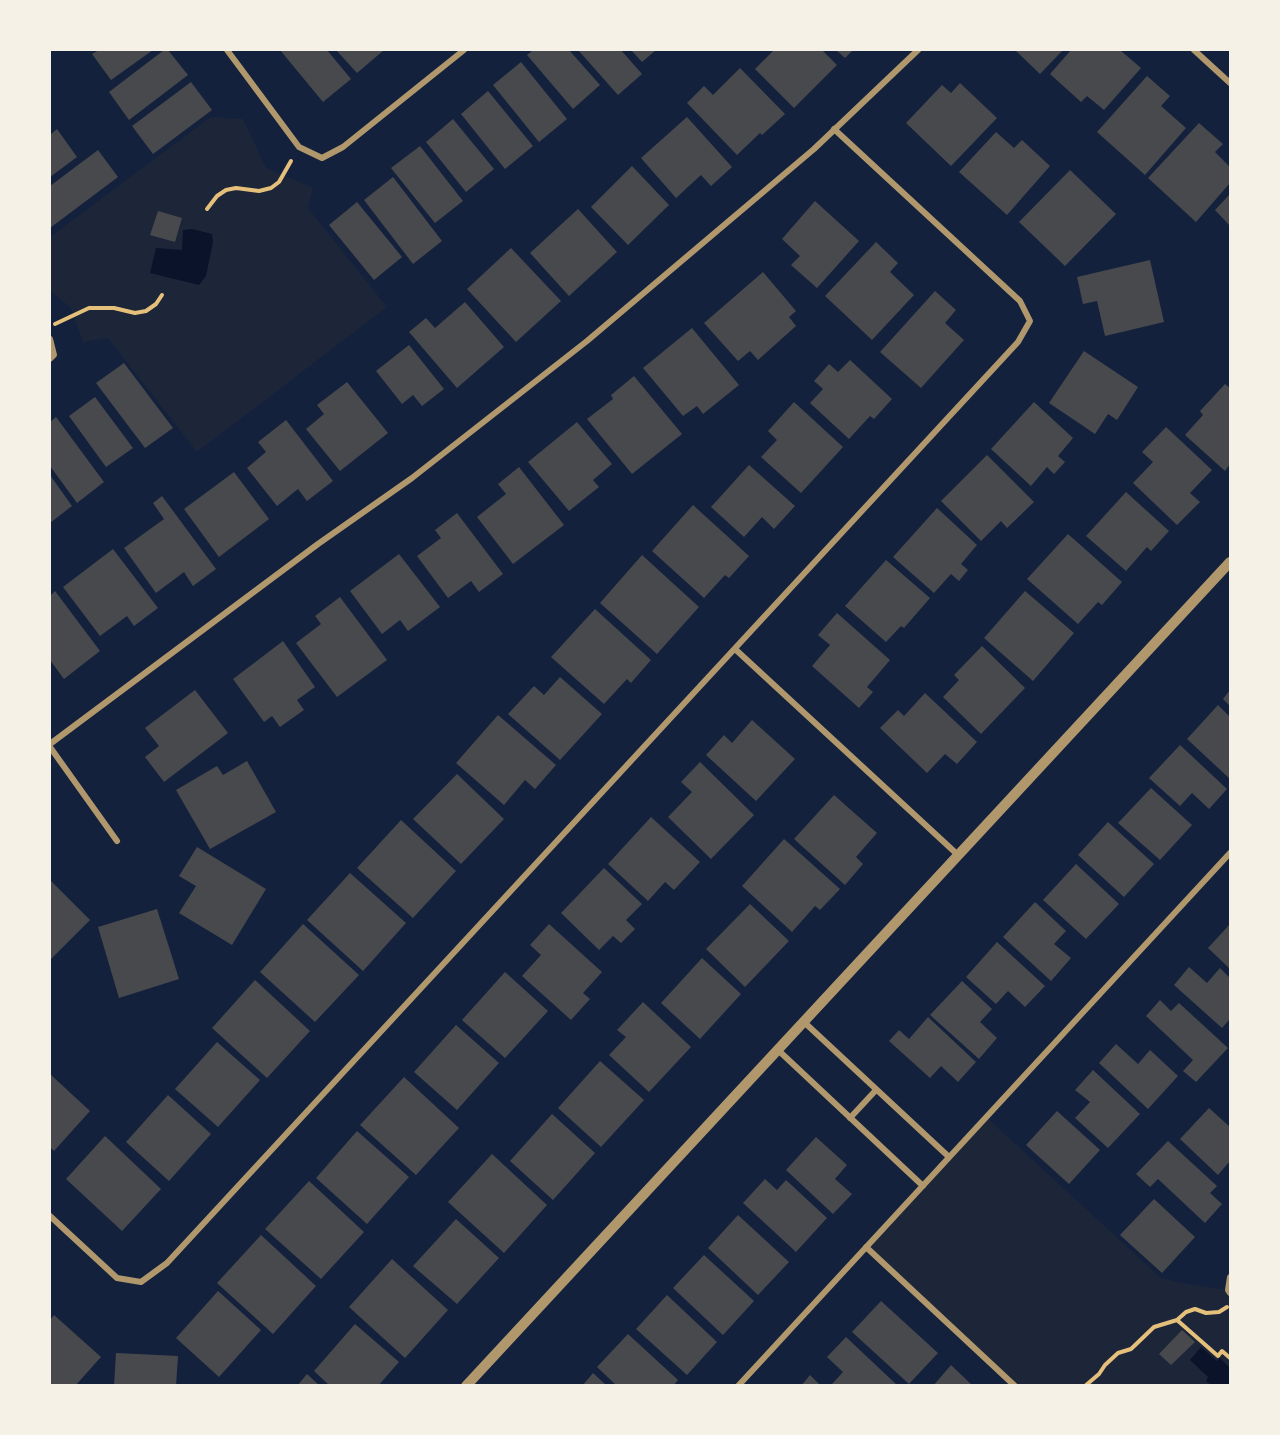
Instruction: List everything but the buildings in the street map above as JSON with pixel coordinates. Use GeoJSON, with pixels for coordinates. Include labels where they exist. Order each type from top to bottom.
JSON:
{"type":"FeatureCollection","features":[{"type":"Feature","properties":{"kind":"street"},"geometry":{"type":"LineString","coordinates":[[227,50],[299,147],[322,158],[343,147],[464,50]]}},
{"type":"Feature","properties":{"kind":"street"},"geometry":{"type":"LineString","coordinates":[[117,841],[50,746],[318,544],[412,478],[588,341],[686,259],[834,129],[918,50]]}},
{"type":"Feature","properties":{"kind":"street"},"geometry":{"type":"LineString","coordinates":[[1194,50],[1230,83]]}},
{"type":"Feature","properties":{"kind":"street"},"geometry":{"type":"LineString","coordinates":[[50,1216],[117,1278],[141,1282],[175,1254],[1018,342],[1030,321],[1020,302],[834,129]]}},
{"type":"Feature","properties":{"kind":"street"},"geometry":{"type":"LineString","coordinates":[[50,339],[52,357]]}},
{"type":"Feature","properties":{"kind":"street"},"geometry":{"type":"LineString","coordinates":[[466,1386],[1230,562]]}},
{"type":"Feature","properties":{"kind":"street"},"geometry":{"type":"LineString","coordinates":[[735,649],[958,855]]}},
{"type":"Feature","properties":{"kind":"street"},"geometry":{"type":"LineString","coordinates":[[738,1386],[1230,853]]}},
{"type":"Feature","properties":{"kind":"street"},"geometry":{"type":"LineString","coordinates":[[804,1022],[949,1158]]}},
{"type":"Feature","properties":{"kind":"street"},"geometry":{"type":"LineString","coordinates":[[778,1050],[923,1186]]}},
{"type":"Feature","properties":{"kind":"street"},"geometry":{"type":"LineString","coordinates":[[850,1118],[876,1090]]}},
{"type":"Feature","properties":{"kind":"street"},"geometry":{"type":"LineString","coordinates":[[866,1247],[1014,1386]]}},
{"type":"Feature","properties":{"kind":"street"},"geometry":{"type":"LineString","coordinates":[[1229,1292],[1230,1277]]}},
{"type":"Feature","properties":{"kind":"path"},"geometry":{"type":"LineString","coordinates":[[207,209],[217,196],[226,190],[236,188],[259,191],[271,188],[279,182],[299,147]]}},
{"type":"Feature","properties":{"kind":"path"},"geometry":{"type":"LineString","coordinates":[[50,326],[89,308],[114,308],[135,313],[146,311],[156,304],[162,295]]}},
{"type":"Feature","properties":{"kind":"path"},"geometry":{"type":"LineString","coordinates":[[1085,1386],[1118,1353],[1131,1349],[1154,1327],[1177,1320],[1186,1312],[1195,1309],[1206,1313],[1219,1312],[1230,1305]]}},
{"type":"Feature","properties":{"kind":"path"},"geometry":{"type":"LineString","coordinates":[[1177,1320],[1218,1356],[1222,1351],[1230,1359]]}},
{"type":"Feature","properties":{"kind":"shaded area"},"geometry":{"type":"Polygon","coordinates":[[[211,117],[243,119],[266,168],[313,188],[308,208],[387,307],[197,452],[108,338],[83,342],[71,308],[50,291],[50,237],[211,117]]]}},
{"type":"Feature","properties":{"kind":"shaded area"},"geometry":{"type":"Polygon","coordinates":[[[192,229],[212,234],[213,242],[206,276],[199,285],[150,273],[156,248],[182,250],[183,230],[192,229]]]}},
{"type":"Feature","properties":{"kind":"shaded area"},"geometry":{"type":"Polygon","coordinates":[[[986,1117],[1161,1278],[1228,1290],[1230,1293],[1230,1385],[1015,1385],[866,1247],[986,1117]]]}},
{"type":"Feature","properties":{"kind":"shaded area"},"geometry":{"type":"Polygon","coordinates":[[[1201,1347],[1217,1361],[1220,1358],[1230,1368],[1230,1385],[1211,1385],[1206,1381],[1208,1377],[1190,1360],[1201,1347]]]}}]}
